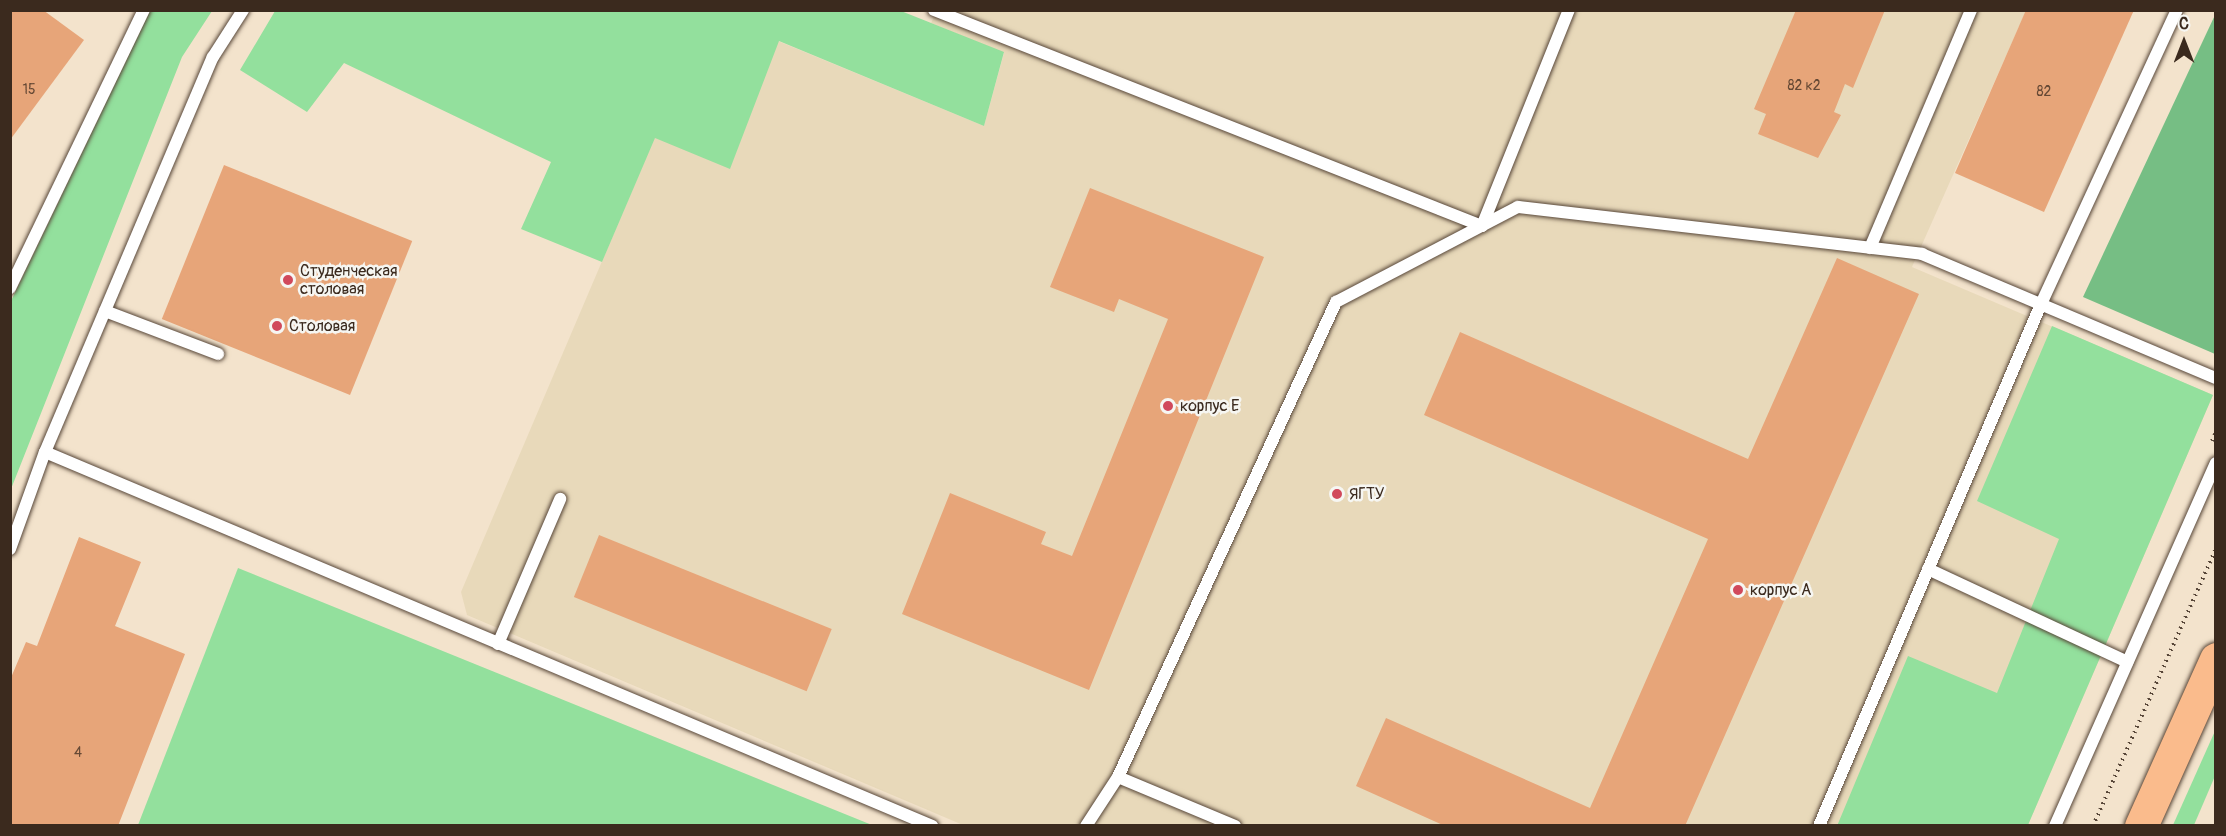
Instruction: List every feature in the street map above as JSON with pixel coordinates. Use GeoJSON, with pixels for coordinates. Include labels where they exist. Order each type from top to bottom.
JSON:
{"type":"FeatureCollection","features":[{"type":"Feature","properties":{"kind":"main road"},"geometry":{"type":"LineString","coordinates":[[2141,825],[2216,659]]}},
{"type":"Feature","properties":{"kind":"lane"},"geometry":{"type":"LineString","coordinates":[[10,288],[144,10]]}},
{"type":"Feature","properties":{"kind":"lane"},"geometry":{"type":"LineString","coordinates":[[10,549],[45,452],[213,57],[243,10]]}},
{"type":"Feature","properties":{"kind":"lane"},"geometry":{"type":"LineString","coordinates":[[934,10],[1482,226]]}},
{"type":"Feature","properties":{"kind":"lane"},"geometry":{"type":"LineString","coordinates":[[1482,226],[1569,10]]}},
{"type":"Feature","properties":{"kind":"lane"},"geometry":{"type":"LineString","coordinates":[[1870,248],[1971,10]]}},
{"type":"Feature","properties":{"kind":"lane"},"geometry":{"type":"LineString","coordinates":[[1819,825],[2041,304],[2177,10]]}},
{"type":"Feature","properties":{"kind":"lane"},"geometry":{"type":"LineString","coordinates":[[1086,825],[1118,777],[1336,302],[1518,207],[1922,254],[2216,378]]}},
{"type":"Feature","properties":{"kind":"lane"},"geometry":{"type":"LineString","coordinates":[[105,311],[218,354]]}},
{"type":"Feature","properties":{"kind":"lane"},"geometry":{"type":"LineString","coordinates":[[45,452],[932,825]]}},
{"type":"Feature","properties":{"kind":"lane"},"geometry":{"type":"LineString","coordinates":[[2055,825],[2216,463]]}},
{"type":"Feature","properties":{"kind":"lane"},"geometry":{"type":"LineString","coordinates":[[498,644],[560,499]]}},
{"type":"Feature","properties":{"kind":"lane"},"geometry":{"type":"LineString","coordinates":[[1928,569],[2127,662]]}},
{"type":"Feature","properties":{"kind":"lane"},"geometry":{"type":"LineString","coordinates":[[1118,777],[1235,825]]}},
{"type":"Feature","properties":{"kind":"path"},"geometry":{"type":"LineString","coordinates":[[2093,825],[2216,548]]}},
{"type":"Feature","properties":{"kind":"shaded area","name":"ЯГТУ"},"geometry":{"type":"Polygon","coordinates":[[[937,11],[2026,11],[1912,267],[2213,395],[2028,825],[963,825],[467,615],[461,592],[655,137],[730,168],[778,41],[984,126],[1004,53],[931,23],[937,11]]]}},
{"type":"Feature","properties":{"kind":"green space"},"geometry":{"type":"Polygon","coordinates":[[[150,11],[212,11],[182,57],[11,489],[11,301],[150,11]]]}},
{"type":"Feature","properties":{"kind":"green space"},"geometry":{"type":"Polygon","coordinates":[[[275,11],[901,11],[1004,52],[984,126],[779,41],[730,169],[655,138],[602,262],[521,229],[551,162],[344,63],[307,112],[240,70],[275,11]]]}},
{"type":"Feature","properties":{"kind":"green space"},"geometry":{"type":"Polygon","coordinates":[[[2215,15],[2215,354],[2083,297],[2215,15]]]}},
{"type":"Feature","properties":{"kind":"green space"},"geometry":{"type":"Polygon","coordinates":[[[2052,326],[2213,395],[2028,825],[1837,826],[1908,656],[1997,693],[2059,539],[1977,501],[2052,326]]]}},
{"type":"Feature","properties":{"kind":"green space"},"geometry":{"type":"Polygon","coordinates":[[[238,568],[872,825],[138,825],[238,568]]]}},
{"type":"Feature","properties":{"kind":"green space"},"geometry":{"type":"Polygon","coordinates":[[[2215,731],[2215,776],[2194,825],[2173,825],[2215,731]]]}},
{"type":"Feature","properties":{"kind":"building"},"geometry":{"type":"Polygon","coordinates":[[[10,10],[43,10],[84,40],[10,140],[10,10]]]}},
{"type":"Feature","properties":{"kind":"building"},"geometry":{"type":"Polygon","coordinates":[[[1796,10],[1885,10],[1853,88],[1845,84],[1834,112],[1841,115],[1818,158],[1758,134],[1766,114],[1754,109],[1796,10]]]}},
{"type":"Feature","properties":{"kind":"building"},"geometry":{"type":"Polygon","coordinates":[[[2026,10],[2134,10],[2044,212],[1955,173],[2026,10]]]}},
{"type":"Feature","properties":{"kind":"building","name":"Студенческая столовая"},"geometry":{"type":"Polygon","coordinates":[[[224,165],[412,241],[350,395],[162,319],[224,165]]]}},
{"type":"Feature","properties":{"kind":"building","name":"корпус Е"},"geometry":{"type":"Polygon","coordinates":[[[1090,188],[1264,257],[1089,690],[902,614],[950,493],[1046,532],[1041,544],[1072,556],[1168,319],[1119,299],[1114,312],[1050,287],[1090,188]]]}},
{"type":"Feature","properties":{"kind":"building","name":"корпус А"},"geometry":{"type":"Polygon","coordinates":[[[1837,258],[1919,294],[1685,826],[1445,826],[1356,786],[1386,718],[1590,808],[1708,539],[1424,415],[1460,332],[1748,459],[1837,258]]]}},
{"type":"Feature","properties":{"kind":"building"},"geometry":{"type":"Polygon","coordinates":[[[599,535],[832,629],[807,691],[574,597],[599,535]]]}},
{"type":"Feature","properties":{"kind":"building"},"geometry":{"type":"Polygon","coordinates":[[[79,537],[141,562],[115,626],[185,654],[118,826],[10,826],[10,680],[26,642],[37,646],[79,537]]]}},
{"type":"Feature","properties":{"kind":"place","name":"Студенческая столовая"},"geometry":{"type":"Point","coordinates":[288,280]}},
{"type":"Feature","properties":{"kind":"place","name":"Столовая"},"geometry":{"type":"Point","coordinates":[277,326]}},
{"type":"Feature","properties":{"kind":"place","name":"корпус Е"},"geometry":{"type":"Point","coordinates":[1168,406]}},
{"type":"Feature","properties":{"kind":"place","name":"ЯГТУ"},"geometry":{"type":"Point","coordinates":[1337,494]}},
{"type":"Feature","properties":{"kind":"place","name":"корпус А"},"geometry":{"type":"Point","coordinates":[1738,590]}}]}
